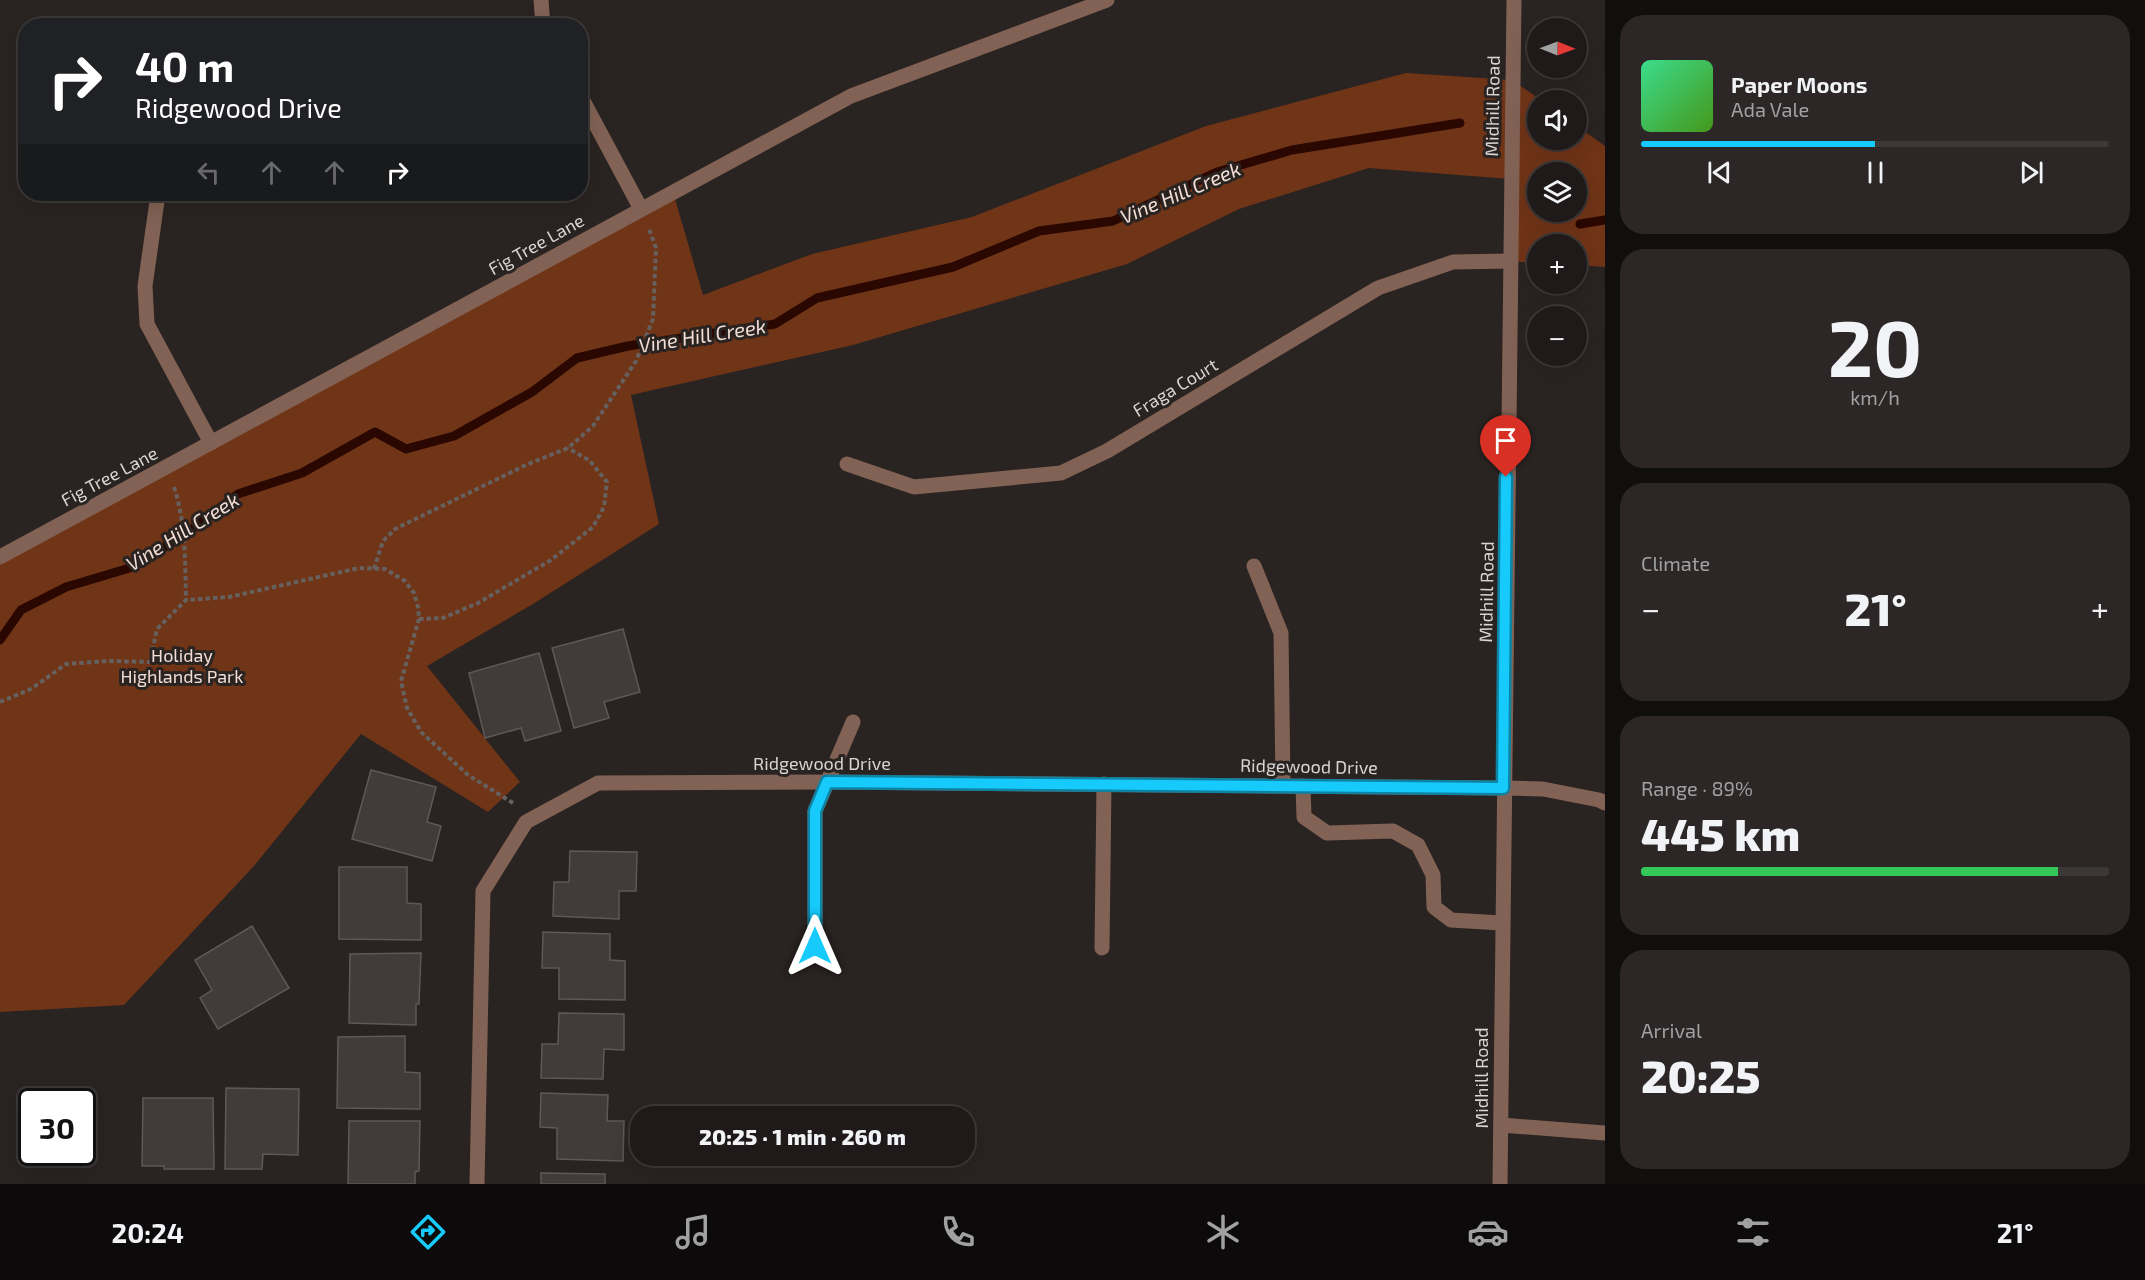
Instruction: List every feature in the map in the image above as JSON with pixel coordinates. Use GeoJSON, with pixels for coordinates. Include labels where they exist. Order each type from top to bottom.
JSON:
{"type":"FeatureCollection","features":[{"type":"Feature","properties":{"kind":"street"},"geometry":{"type":"LineString","coordinates":[[540,0],[542,18]]}},
{"type":"Feature","properties":{"kind":"street","name":"Fig Tree Lane"},"geometry":{"type":"LineString","coordinates":[[0,557],[851,96],[1107,0]]}},
{"type":"Feature","properties":{"kind":"street","name":"Midhill Road"},"geometry":{"type":"LineString","coordinates":[[1500,1184],[1509,261],[1514,0]]}},
{"type":"Feature","properties":{"kind":"street"},"geometry":{"type":"LineString","coordinates":[[588,110],[641,209]]}},
{"type":"Feature","properties":{"kind":"street"},"geometry":{"type":"LineString","coordinates":[[157,201],[145,286],[147,324],[211,443]]}},
{"type":"Feature","properties":{"kind":"street","name":"Fraga Court"},"geometry":{"type":"LineString","coordinates":[[847,464],[914,487],[1061,473],[1107,451],[1378,288],[1453,262],[1509,261]]}},
{"type":"Feature","properties":{"kind":"street"},"geometry":{"type":"LineString","coordinates":[[1254,566],[1281,633],[1283,785]]}},
{"type":"Feature","properties":{"kind":"street"},"geometry":{"type":"LineString","coordinates":[[815,946],[815,811],[853,722]]}},
{"type":"Feature","properties":{"kind":"street","name":"Ridgewood Drive"},"geometry":{"type":"LineString","coordinates":[[477,1184],[483,891],[526,822],[598,783],[827,782],[1503,788],[1543,789],[1605,803]]}},
{"type":"Feature","properties":{"kind":"street"},"geometry":{"type":"LineString","coordinates":[[1102,948],[1104,784]]}},
{"type":"Feature","properties":{"kind":"street"},"geometry":{"type":"LineString","coordinates":[[1303,786],[1304,817],[1327,833],[1392,831],[1418,845],[1433,874],[1434,907],[1451,920],[1502,923]]}},
{"type":"Feature","properties":{"kind":"street"},"geometry":{"type":"LineString","coordinates":[[1501,1125],[1605,1133]]}},
{"type":"Feature","properties":{"kind":"path"},"geometry":{"type":"LineString","coordinates":[[374,569],[383,541],[395,529],[528,464],[568,448],[593,426],[636,361],[653,319],[656,248],[641,209]]}},
{"type":"Feature","properties":{"kind":"path"},"geometry":{"type":"LineString","coordinates":[[419,619],[443,618],[478,603],[551,560],[593,527],[604,507],[607,482],[590,461],[568,448]]}},
{"type":"Feature","properties":{"kind":"path"},"geometry":{"type":"LineString","coordinates":[[167,467],[180,506],[183,524],[186,600]]}},
{"type":"Feature","properties":{"kind":"path"},"geometry":{"type":"LineString","coordinates":[[0,702],[32,690],[66,664],[108,661],[150,662],[157,629],[186,600],[229,597],[359,568],[385,569],[405,581],[414,593],[418,607],[419,619],[401,681],[407,708],[421,732],[468,775],[535,817]]}},
{"type":"Feature","properties":{"kind":"green space","name":"Holiday Highlands Park"},"geometry":{"type":"Polygon","coordinates":[[[1406,73],[1512,80],[1527,90],[1527,150],[1587,150],[1587,133],[1605,146],[1605,267],[1587,266],[1587,234],[1527,234],[1527,262],[1509,261],[1510,179],[1369,168],[1239,209],[1127,264],[853,345],[631,395],[659,524],[533,604],[427,666],[520,782],[488,812],[361,734],[254,866],[124,1005],[0,1012],[0,557],[673,192],[703,295],[812,254],[972,217],[1206,126],[1406,73]]]}},
{"type":"Feature","properties":{"kind":"building"},"geometry":{"type":"Polygon","coordinates":[[[623,629],[640,692],[604,702],[609,718],[574,728],[552,648],[623,629]]]}},
{"type":"Feature","properties":{"kind":"building"},"geometry":{"type":"Polygon","coordinates":[[[539,653],[561,731],[525,741],[521,728],[485,738],[469,673],[539,653]]]}},
{"type":"Feature","properties":{"kind":"building"},"geometry":{"type":"Polygon","coordinates":[[[371,770],[436,787],[427,822],[441,826],[432,861],[352,839],[371,770]]]}},
{"type":"Feature","properties":{"kind":"building"},"geometry":{"type":"Polygon","coordinates":[[[570,851],[637,852],[636,891],[619,891],[619,919],[553,916],[554,882],[569,882],[570,851]]]}},
{"type":"Feature","properties":{"kind":"building"},"geometry":{"type":"Polygon","coordinates":[[[339,867],[407,867],[407,903],[421,904],[421,940],[339,939],[339,867]]]}},
{"type":"Feature","properties":{"kind":"building"},"geometry":{"type":"Polygon","coordinates":[[[252,926],[289,988],[218,1029],[200,998],[212,990],[195,960],[252,926]]]}},
{"type":"Feature","properties":{"kind":"building"},"geometry":{"type":"Polygon","coordinates":[[[543,932],[610,934],[610,960],[625,961],[625,1000],[559,999],[559,968],[542,968],[543,932]]]}},
{"type":"Feature","properties":{"kind":"building"},"geometry":{"type":"Polygon","coordinates":[[[421,953],[416,1025],[349,1023],[350,954],[421,953]]]}},
{"type":"Feature","properties":{"kind":"building"},"geometry":{"type":"Polygon","coordinates":[[[559,1013],[624,1014],[624,1050],[604,1049],[603,1079],[541,1078],[542,1044],[558,1044],[559,1013]]]}},
{"type":"Feature","properties":{"kind":"building"},"geometry":{"type":"Polygon","coordinates":[[[405,1036],[405,1072],[420,1073],[420,1109],[337,1108],[338,1037],[405,1036]]]}},
{"type":"Feature","properties":{"kind":"building"},"geometry":{"type":"Polygon","coordinates":[[[226,1088],[299,1089],[298,1155],[263,1154],[262,1169],[225,1169],[226,1088]]]}},
{"type":"Feature","properties":{"kind":"building"},"geometry":{"type":"Polygon","coordinates":[[[541,1093],[608,1095],[607,1121],[624,1121],[623,1161],[557,1159],[557,1128],[540,1127],[541,1093]]]}},
{"type":"Feature","properties":{"kind":"building"},"geometry":{"type":"Polygon","coordinates":[[[143,1098],[213,1098],[214,1169],[164,1169],[164,1166],[142,1166],[143,1098]]]}},
{"type":"Feature","properties":{"kind":"building"},"geometry":{"type":"Polygon","coordinates":[[[349,1121],[420,1121],[419,1171],[415,1172],[415,1184],[348,1184],[349,1121]]]}},
{"type":"Feature","properties":{"kind":"building"},"geometry":{"type":"Polygon","coordinates":[[[541,1173],[605,1174],[605,1184],[541,1184],[541,1173]]]}},
{"type":"Feature","properties":{"kind":"waterway","name":"Vine Hill Creek"},"geometry":{"type":"LineString","coordinates":[[0,640],[21,610],[66,587],[133,567],[187,533],[238,494],[302,473],[375,432],[406,449],[454,436],[532,392],[577,358],[628,346],[775,324],[817,298],[953,267],[1039,231],[1113,221],[1217,172],[1292,150],[1460,123]]}},
{"type":"Feature","properties":{"kind":"waterway","name":"Vine Hill Creek"},"geometry":{"type":"LineString","coordinates":[[1580,224],[1605,220]]}},
{"type":"Feature","properties":{"kind":"route"},"geometry":{"type":"LineString","coordinates":[[815,946],[815,811],[827,782],[1503,788],[1506,477]]}}]}
